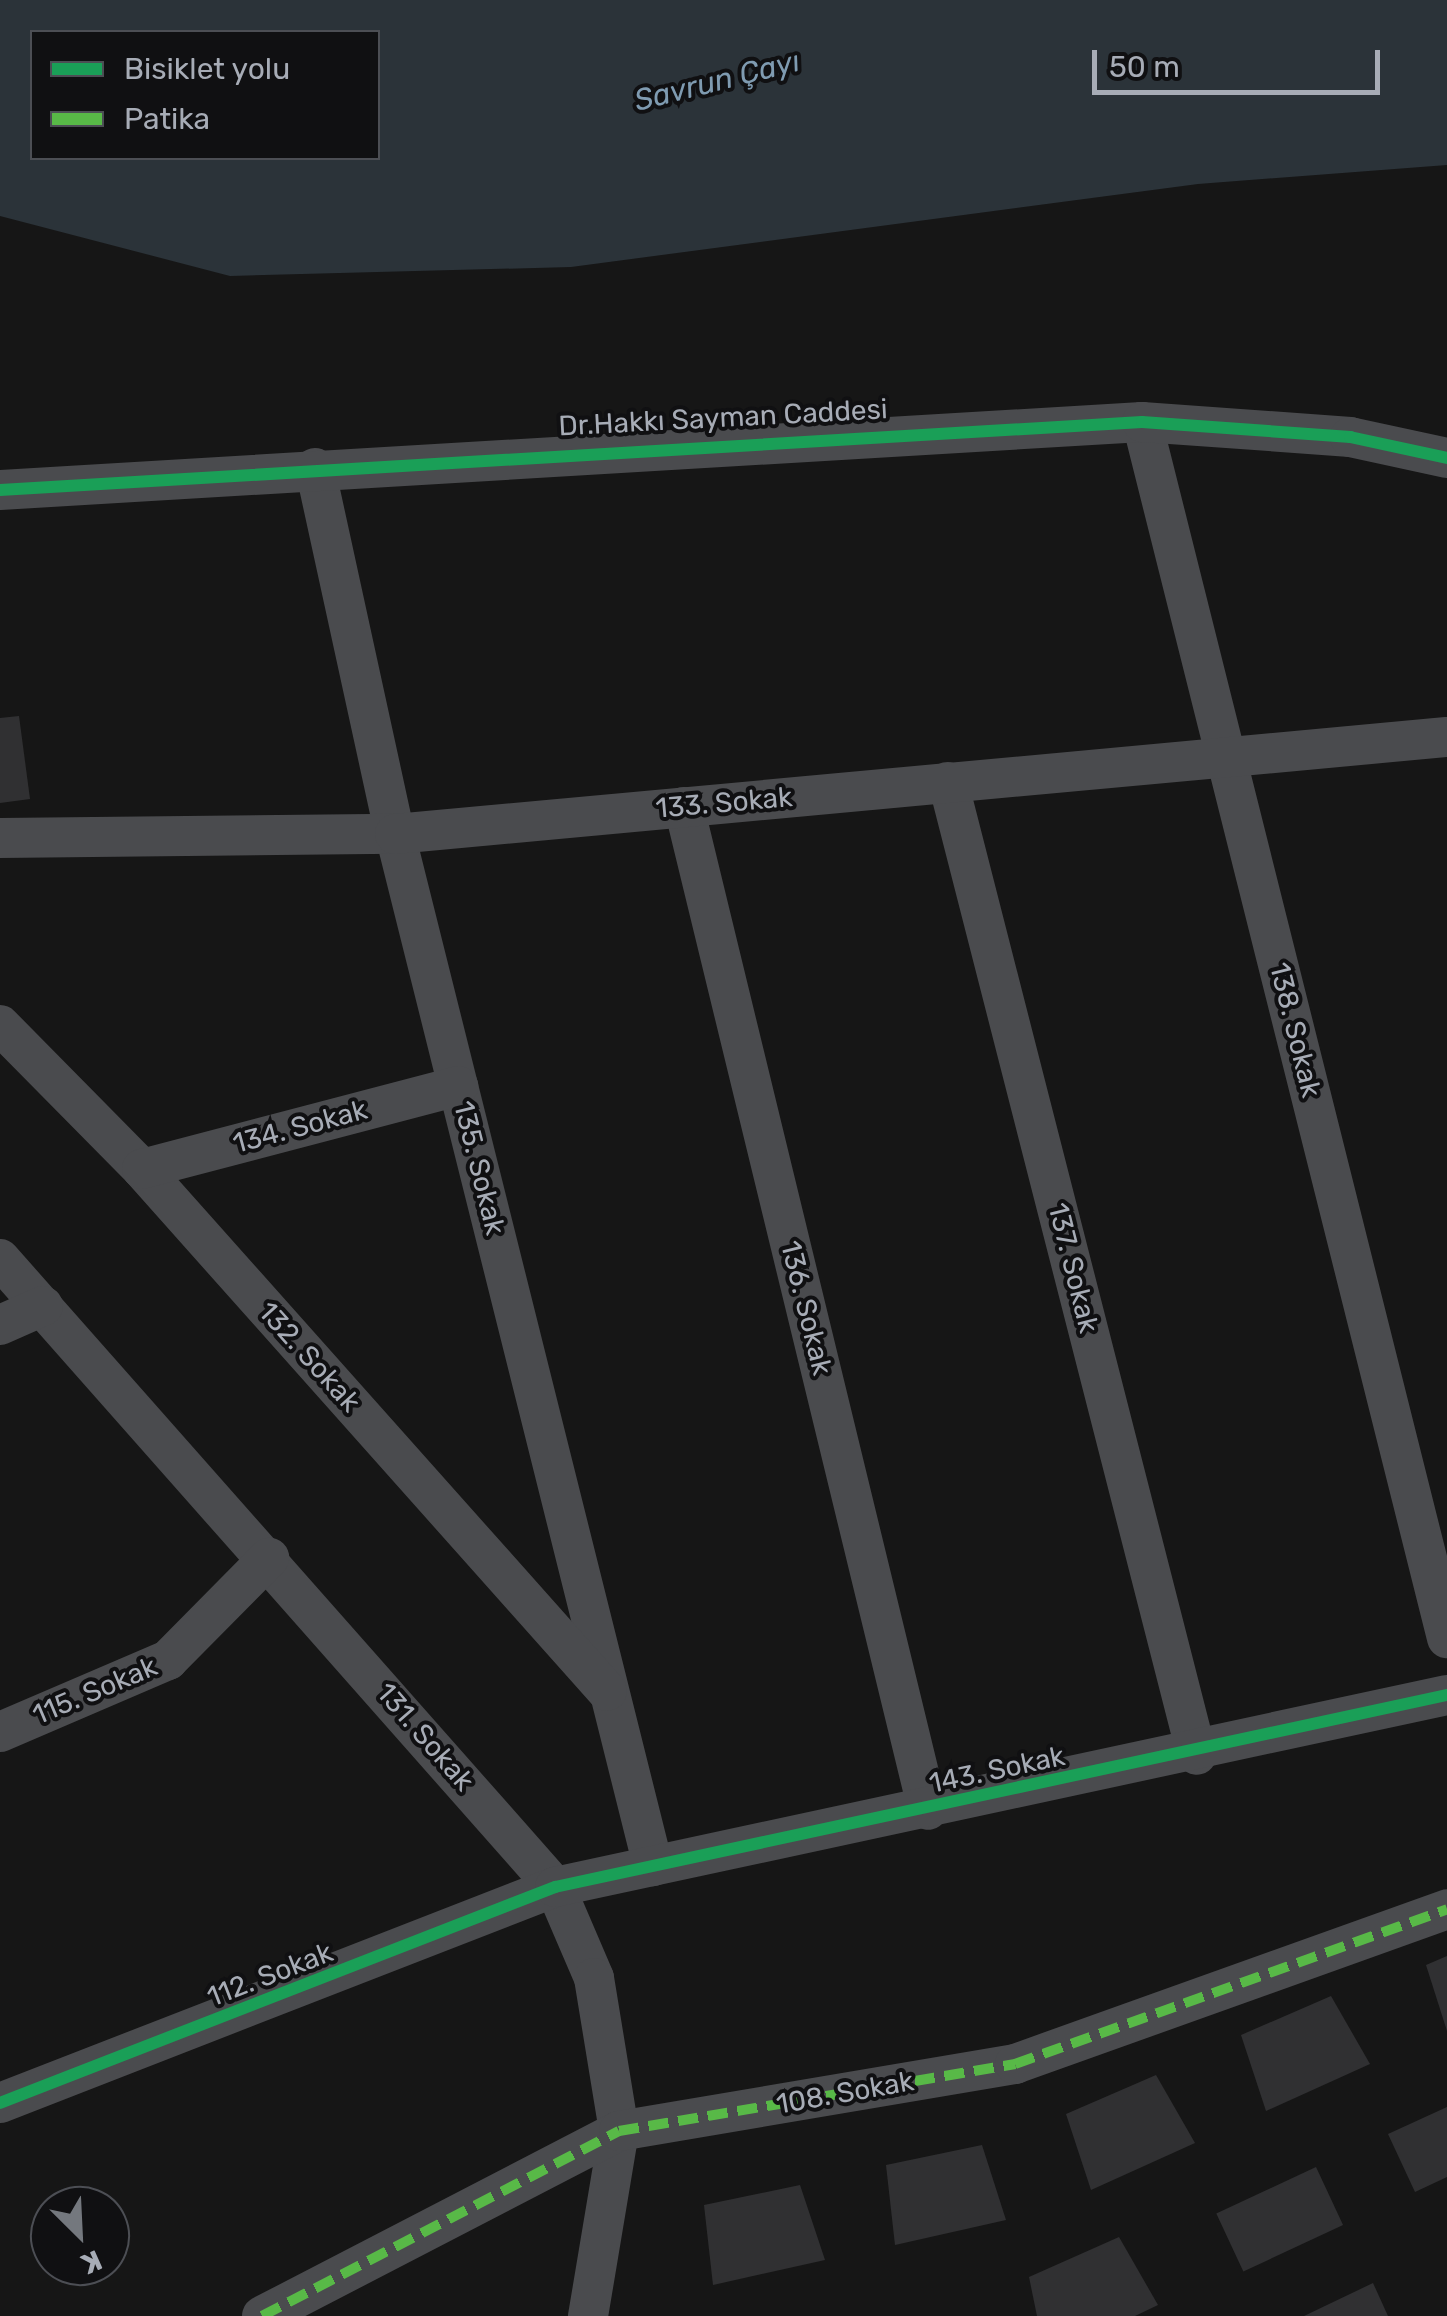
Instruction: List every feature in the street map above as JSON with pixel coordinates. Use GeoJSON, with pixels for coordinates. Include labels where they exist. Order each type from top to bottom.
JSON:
{"type":"FeatureCollection","features":[{"type":"Feature","properties":{"kind":"street","name":"Dr.Hakkı Sayman Caddesi"},"geometry":{"type":"LineString","coordinates":[[0,490],[315,468],[1142,422],[1350,437],[1447,458]]}},
{"type":"Feature","properties":{"kind":"street","name":"138. Sokak"},"geometry":{"type":"LineString","coordinates":[[1142,422],[1447,1638]]}},
{"type":"Feature","properties":{"kind":"street","name":"135. Sokak"},"geometry":{"type":"LineString","coordinates":[[315,468],[395,834],[653,1866]]}},
{"type":"Feature","properties":{"kind":"street","name":"133. Sokak"},"geometry":{"type":"LineString","coordinates":[[0,838],[395,834],[1447,737]]}},
{"type":"Feature","properties":{"kind":"street","name":"137. Sokak"},"geometry":{"type":"LineString","coordinates":[[948,782],[1198,1755]]}},
{"type":"Feature","properties":{"kind":"street","name":"136. Sokak"},"geometry":{"type":"LineString","coordinates":[[684,807],[928,1810]]}},
{"type":"Feature","properties":{"kind":"street","name":"132. Sokak"},"geometry":{"type":"LineString","coordinates":[[0,1026],[142,1169],[610,1695]]}},
{"type":"Feature","properties":{"kind":"street","name":"134. Sokak"},"geometry":{"type":"LineString","coordinates":[[142,1169],[458,1086]]}},
{"type":"Feature","properties":{"kind":"street","name":"131. Sokak"},"geometry":{"type":"LineString","coordinates":[[0,1259],[269,1558],[556,1887],[594,1978],[619,2131],[588,2316]]}},
{"type":"Feature","properties":{"kind":"street"},"geometry":{"type":"LineString","coordinates":[[0,1324],[42,1306]]}},
{"type":"Feature","properties":{"kind":"street","name":"115. Sokak"},"geometry":{"type":"LineString","coordinates":[[0,1732],[168,1660],[269,1558]]}},
{"type":"Feature","properties":{"kind":"street","name":"143. Sokak"},"geometry":{"type":"LineString","coordinates":[[556,1887],[1198,1755],[1447,1695]]}},
{"type":"Feature","properties":{"kind":"street","name":"112. Sokak"},"geometry":{"type":"LineString","coordinates":[[0,2103],[556,1887]]}},
{"type":"Feature","properties":{"kind":"street","name":"108. Sokak"},"geometry":{"type":"LineString","coordinates":[[262,2316],[619,2131],[1015,2064],[1447,1909]]}},
{"type":"Feature","properties":{"kind":"water","name":"Savrun Çayı"},"geometry":{"type":"Polygon","coordinates":[[[0,0],[1447,0],[1447,165],[1198,184],[571,267],[230,276],[0,216],[0,0]]]}},
{"type":"Feature","properties":{"kind":"building"},"geometry":{"type":"Polygon","coordinates":[[[19,716],[30,799],[0,803],[0,718],[19,716]]]}},
{"type":"Feature","properties":{"kind":"building"},"geometry":{"type":"Polygon","coordinates":[[[1447,1956],[1447,2031],[1426,1965],[1447,1956]]]}},
{"type":"Feature","properties":{"kind":"building"},"geometry":{"type":"Polygon","coordinates":[[[1331,1996],[1370,2064],[1266,2111],[1241,2035],[1331,1996]]]}},
{"type":"Feature","properties":{"kind":"building"},"geometry":{"type":"Polygon","coordinates":[[[1156,2075],[1195,2143],[1091,2190],[1066,2114],[1156,2075]]]}},
{"type":"Feature","properties":{"kind":"building"},"geometry":{"type":"Polygon","coordinates":[[[1447,2107],[1447,2177],[1415,2192],[1388,2134],[1447,2107]]]}},
{"type":"Feature","properties":{"kind":"building"},"geometry":{"type":"Polygon","coordinates":[[[982,2145],[1006,2220],[895,2245],[886,2165],[982,2145]]]}},
{"type":"Feature","properties":{"kind":"building"},"geometry":{"type":"Polygon","coordinates":[[[1316,2167],[1343,2225],[1243,2271],[1216,2213],[1316,2167]]]}},
{"type":"Feature","properties":{"kind":"building"},"geometry":{"type":"Polygon","coordinates":[[[800,2185],[825,2260],[713,2285],[704,2205],[800,2185]]]}},
{"type":"Feature","properties":{"kind":"building"},"geometry":{"type":"Polygon","coordinates":[[[1119,2237],[1158,2305],[1135,2316],[1037,2316],[1029,2277],[1119,2237]]]}},
{"type":"Feature","properties":{"kind":"building"},"geometry":{"type":"Polygon","coordinates":[[[1373,2283],[1388,2316],[1304,2316],[1373,2283]]]}},
{"type":"Feature","properties":{"kind":"marked path"},"geometry":{"type":"LineString","coordinates":[[262,2316],[619,2131],[1015,2064],[1447,1909]]}},
{"type":"Feature","properties":{"kind":"cycle path"},"geometry":{"type":"LineString","coordinates":[[0,490],[1142,422],[1350,437],[1447,458]]}},
{"type":"Feature","properties":{"kind":"cycle path"},"geometry":{"type":"LineString","coordinates":[[0,2103],[555,1887],[1447,1695]]}}]}
